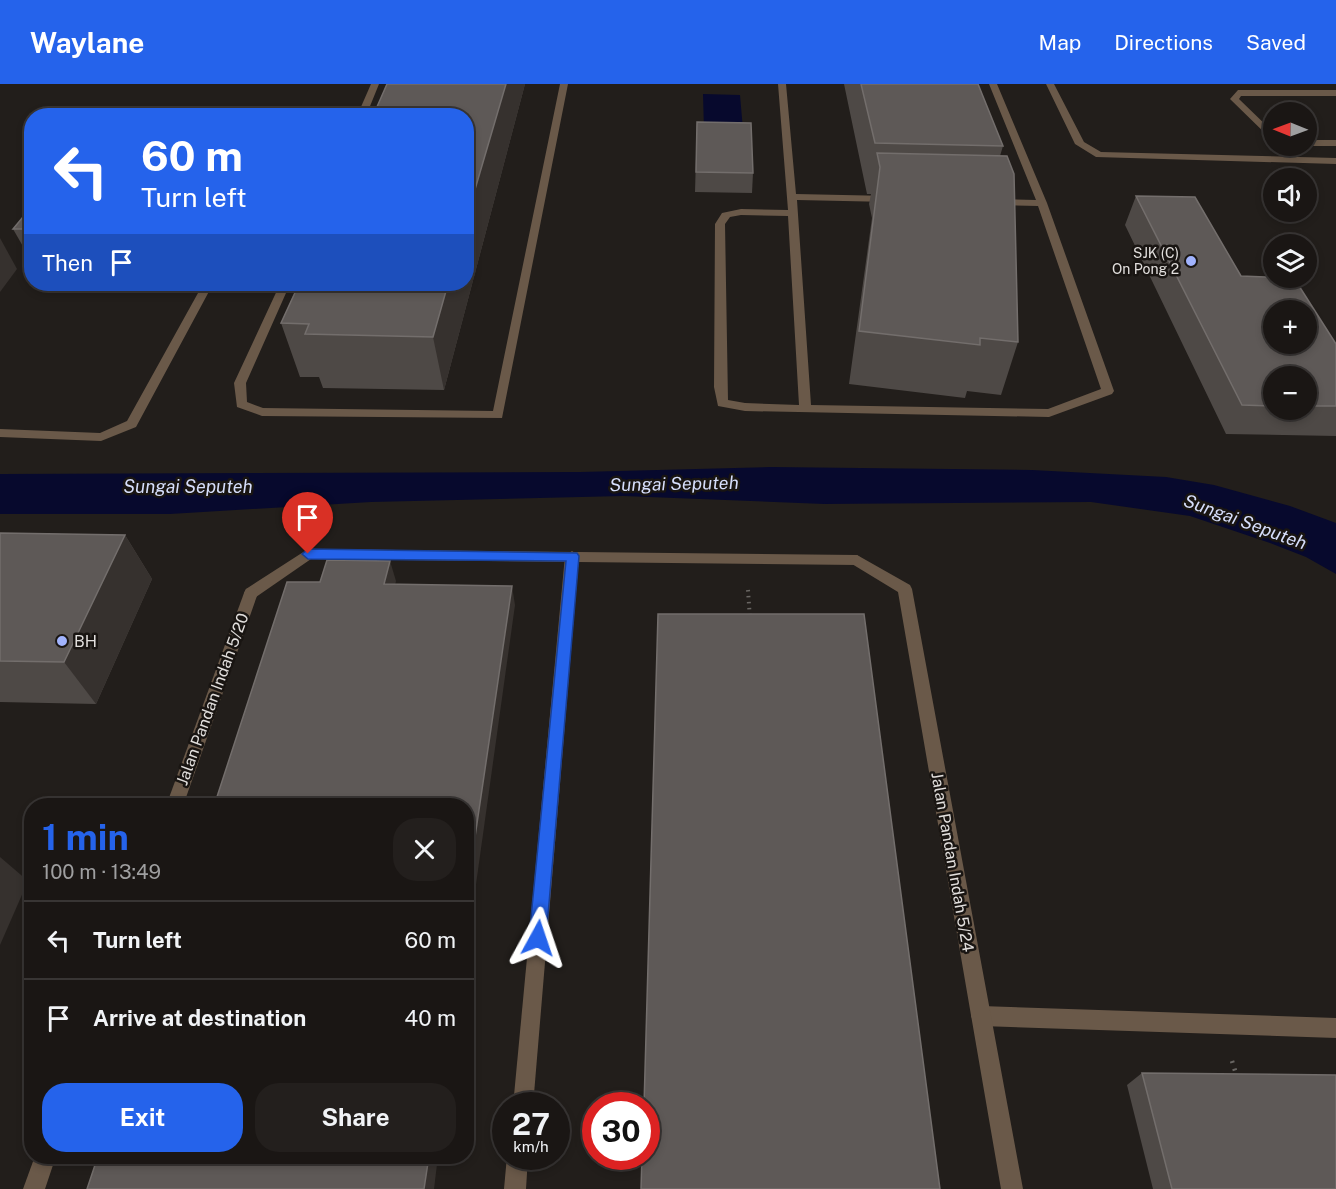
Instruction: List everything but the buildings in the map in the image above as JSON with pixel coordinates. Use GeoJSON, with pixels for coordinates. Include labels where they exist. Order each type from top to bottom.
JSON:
{"type":"FeatureCollection","features":[{"type":"Feature","properties":{"kind":"street"},"geometry":{"type":"LineString","coordinates":[[364,108],[375,84]]}},
{"type":"Feature","properties":{"kind":"street"},"geometry":{"type":"LineString","coordinates":[[282,291],[240,383],[241,404],[262,412],[498,415],[564,84]]}},
{"type":"Feature","properties":{"kind":"street"},"geometry":{"type":"LineString","coordinates":[[782,84],[793,213],[804,409]]}},
{"type":"Feature","properties":{"kind":"street"},"geometry":{"type":"LineString","coordinates":[[793,213],[741,212],[726,215],[720,224],[720,387],[722,403],[745,407],[804,409],[1049,413],[1108,391],[1042,203],[993,84]]}},
{"type":"Feature","properties":{"kind":"street"},"geometry":{"type":"LineString","coordinates":[[1050,84],[1080,144],[1099,155],[1336,161]]}},
{"type":"Feature","properties":{"kind":"street"},"geometry":{"type":"LineString","coordinates":[[1263,128],[1234,99],[1238,93],[1336,93]]}},
{"type":"Feature","properties":{"kind":"street"},"geometry":{"type":"LineString","coordinates":[[1317,143],[1336,143]]}},
{"type":"Feature","properties":{"kind":"street"},"geometry":{"type":"LineString","coordinates":[[790,197],[898,200]]}},
{"type":"Feature","properties":{"kind":"street"},"geometry":{"type":"LineString","coordinates":[[982,202],[1042,203]]}},
{"type":"Feature","properties":{"kind":"street"},"geometry":{"type":"LineString","coordinates":[[0,433],[101,437],[132,424],[204,291]]}},
{"type":"Feature","properties":{"kind":"street","name":"Jalan Pandan Indah 5/20"},"geometry":{"type":"LineString","coordinates":[[177,798],[251,593],[308,554],[572,556]]}},
{"type":"Feature","properties":{"kind":"street"},"geometry":{"type":"LineString","coordinates":[[524,1092],[572,556],[747,558]]}},
{"type":"Feature","properties":{"kind":"street","name":"Jalan Pandan Indah 5/24"},"geometry":{"type":"LineString","coordinates":[[747,558],[857,560],[905,589],[1012,1189]]}},
{"type":"Feature","properties":{"kind":"street"},"geometry":{"type":"LineString","coordinates":[[981,1016],[1336,1028]]}},
{"type":"Feature","properties":{"kind":"street"},"geometry":{"type":"LineString","coordinates":[[34,1189],[43,1164]]}},
{"type":"Feature","properties":{"kind":"street"},"geometry":{"type":"LineString","coordinates":[[515,1189],[517,1170]]}},
{"type":"Feature","properties":{"kind":"path"},"geometry":{"type":"LineString","coordinates":[[747,558],[750,630]]}},
{"type":"Feature","properties":{"kind":"path"},"geometry":{"type":"LineString","coordinates":[[1221,1024],[1238,1079]]}},
{"type":"Feature","properties":{"kind":"water"},"geometry":{"type":"Polygon","coordinates":[[[703,94],[740,95],[743,130],[704,130],[703,94]]]}},
{"type":"Feature","properties":{"kind":"water","name":"Sungai Seputeh"},"geometry":{"type":"Polygon","coordinates":[[[771,467],[1032,470],[1166,477],[1214,485],[1290,506],[1336,523],[1336,574],[1306,557],[1190,516],[1091,502],[824,504],[623,496],[371,502],[170,514],[0,514],[0,474],[580,472],[771,467]]]}},
{"type":"Feature","properties":{"kind":"place","name":"SJK (C) On Pong 2"},"geometry":{"type":"Point","coordinates":[1191,261]}},
{"type":"Feature","properties":{"kind":"place","name":"BH"},"geometry":{"type":"Point","coordinates":[62,641]}},
{"type":"Feature","properties":{"kind":"route"},"geometry":{"type":"LineString","coordinates":[[308,554],[572,556],[538,938]]}}]}
